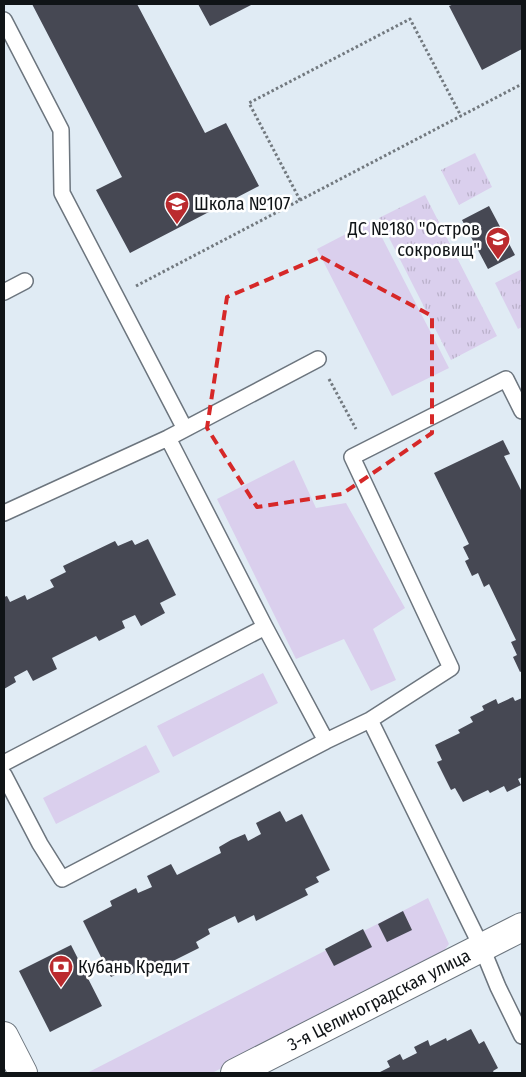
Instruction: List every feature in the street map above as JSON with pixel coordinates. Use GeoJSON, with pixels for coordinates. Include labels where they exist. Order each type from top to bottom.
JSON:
{"type":"FeatureCollection","features":[{"type":"Feature","properties":{"kind":"street","name":"3-я Целиноградская улица"},"geometry":{"type":"LineString","coordinates":[[235,1073],[522,927]]}},
{"type":"Feature","properties":{"kind":"street"},"geometry":{"type":"LineString","coordinates":[[4,1036],[23,1073]]}},
{"type":"Feature","properties":{"kind":"lane"},"geometry":{"type":"LineString","coordinates":[[4,20],[61,130],[62,194],[185,430]]}},
{"type":"Feature","properties":{"kind":"lane"},"geometry":{"type":"LineString","coordinates":[[4,292],[25,281]]}},
{"type":"Feature","properties":{"kind":"lane"},"geometry":{"type":"LineString","coordinates":[[4,513],[185,430],[318,359]]}},
{"type":"Feature","properties":{"kind":"lane"},"geometry":{"type":"LineString","coordinates":[[4,775],[40,844],[62,879],[326,741],[370,720],[451,668],[352,457],[506,379],[522,411]]}},
{"type":"Feature","properties":{"kind":"lane"},"geometry":{"type":"LineString","coordinates":[[168,438],[326,741]]}},
{"type":"Feature","properties":{"kind":"lane"},"geometry":{"type":"LineString","coordinates":[[4,764],[265,627]]}},
{"type":"Feature","properties":{"kind":"lane"},"geometry":{"type":"LineString","coordinates":[[370,720],[482,948],[498,987],[522,1036]]}},
{"type":"Feature","properties":{"kind":"path"},"geometry":{"type":"LineString","coordinates":[[300,200],[249,103],[266,94],[410,19],[461,116]]}},
{"type":"Feature","properties":{"kind":"path"},"geometry":{"type":"LineString","coordinates":[[116,296],[522,84]]}},
{"type":"Feature","properties":{"kind":"path"},"geometry":{"type":"LineString","coordinates":[[318,359],[367,449]]}},
{"type":"Feature","properties":{"kind":"highlighted area"},"geometry":{"type":"Polygon","coordinates":[[[321,257],[432,316],[432,433],[342,494],[257,507],[207,428],[227,297],[321,257]]]}},
{"type":"Feature","properties":{"kind":"green space"},"geometry":{"type":"Polygon","coordinates":[[[475,153],[492,187],[459,205],[441,170],[475,153]]]}},
{"type":"Feature","properties":{"kind":"green space"},"geometry":{"type":"Polygon","coordinates":[[[425,195],[497,336],[451,360],[379,218],[425,195]]]}},
{"type":"Feature","properties":{"kind":"green space"},"geometry":{"type":"Polygon","coordinates":[[[373,220],[449,368],[392,396],[317,249],[373,220]]]}},
{"type":"Feature","properties":{"kind":"green space"},"geometry":{"type":"Polygon","coordinates":[[[522,269],[522,327],[518,329],[495,283],[522,269]]]}},
{"type":"Feature","properties":{"kind":"green space"},"geometry":{"type":"Polygon","coordinates":[[[294,460],[316,508],[346,503],[405,608],[373,629],[396,680],[371,691],[344,639],[296,659],[217,499],[294,460]]]}},
{"type":"Feature","properties":{"kind":"green space"},"geometry":{"type":"Polygon","coordinates":[[[263,673],[278,703],[173,757],[157,726],[263,673]]]}},
{"type":"Feature","properties":{"kind":"green space"},"geometry":{"type":"Polygon","coordinates":[[[146,745],[160,772],[56,824],[43,798],[146,745]]]}},
{"type":"Feature","properties":{"kind":"green space"},"geometry":{"type":"Polygon","coordinates":[[[428,898],[449,944],[440,956],[212,1073],[87,1073],[428,898]]]}},
{"type":"Feature","properties":{"kind":"building"},"geometry":{"type":"Polygon","coordinates":[[[32,4],[137,4],[205,133],[226,123],[259,186],[130,253],[96,190],[122,177],[32,4]]]}},
{"type":"Feature","properties":{"kind":"building"},"geometry":{"type":"Polygon","coordinates":[[[198,4],[253,4],[210,26],[198,4]]]}},
{"type":"Feature","properties":{"kind":"building"},"geometry":{"type":"Polygon","coordinates":[[[454,4],[522,4],[522,49],[482,70],[449,6],[454,4]]]}},
{"type":"Feature","properties":{"kind":"building"},"geometry":{"type":"Polygon","coordinates":[[[489,206],[515,255],[488,269],[462,220],[489,206]]]}},
{"type":"Feature","properties":{"kind":"building"},"geometry":{"type":"Polygon","coordinates":[[[503,440],[510,454],[504,456],[522,492],[522,671],[520,672],[513,657],[517,655],[511,642],[516,640],[489,584],[484,587],[478,573],[472,576],[465,561],[469,559],[463,547],[469,544],[434,473],[503,440]]]}},
{"type":"Feature","properties":{"kind":"building"},"geometry":{"type":"Polygon","coordinates":[[[148,539],[176,595],[160,603],[165,613],[141,626],[135,615],[122,621],[125,628],[99,641],[96,636],[52,658],[57,669],[33,681],[27,670],[14,677],[16,682],[4,689],[4,597],[7,596],[10,602],[25,595],[27,600],[54,587],[50,580],[66,572],[63,566],[115,541],[118,546],[132,540],[135,545],[148,539]]]}},
{"type":"Feature","properties":{"kind":"building"},"geometry":{"type":"Polygon","coordinates":[[[513,697],[515,701],[522,698],[522,777],[518,779],[521,785],[507,792],[504,786],[490,793],[488,790],[463,802],[455,788],[451,790],[437,762],[442,760],[435,745],[460,733],[458,730],[473,722],[470,717],[484,710],[482,706],[496,699],[498,704],[513,697]]]}},
{"type":"Feature","properties":{"kind":"building"},"geometry":{"type":"Polygon","coordinates":[[[280,811],[286,822],[302,814],[330,870],[316,877],[319,882],[305,889],[308,895],[256,921],[254,915],[238,923],[235,916],[208,929],[210,934],[196,942],[199,948],[147,974],[144,968],[130,975],[127,969],[111,977],[83,921],[112,906],[110,901],[136,888],[138,893],[152,887],[147,876],[171,864],[177,875],[221,853],[219,847],[231,840],[245,834],[248,841],[261,834],[256,823],[280,811]]]}},
{"type":"Feature","properties":{"kind":"building"},"geometry":{"type":"Polygon","coordinates":[[[403,911],[412,930],[387,942],[378,924],[403,911]]]}},
{"type":"Feature","properties":{"kind":"building"},"geometry":{"type":"Polygon","coordinates":[[[363,929],[372,947],[334,966],[325,949],[363,929]]]}},
{"type":"Feature","properties":{"kind":"building","name":"Кубань Кредит"},"geometry":{"type":"Polygon","coordinates":[[[71,945],[102,1006],[50,1032],[19,971],[71,945]]]}},
{"type":"Feature","properties":{"kind":"building"},"geometry":{"type":"Polygon","coordinates":[[[471,1029],[479,1044],[484,1041],[498,1068],[493,1071],[494,1073],[378,1073],[390,1067],[387,1061],[400,1054],[403,1060],[417,1053],[414,1047],[428,1040],[430,1046],[446,1038],[447,1041],[471,1029]]]}},
{"type":"Feature","properties":{"kind":"place","name":"Школа №107"},"geometry":{"type":"Point","coordinates":[177,225]}},
{"type":"Feature","properties":{"kind":"place","name":"ДС №180 \"Остров сокровищ\""},"geometry":{"type":"Point","coordinates":[498,260]}},
{"type":"Feature","properties":{"kind":"place","name":"Кубань Кредит"},"geometry":{"type":"Point","coordinates":[61,988]}}]}
